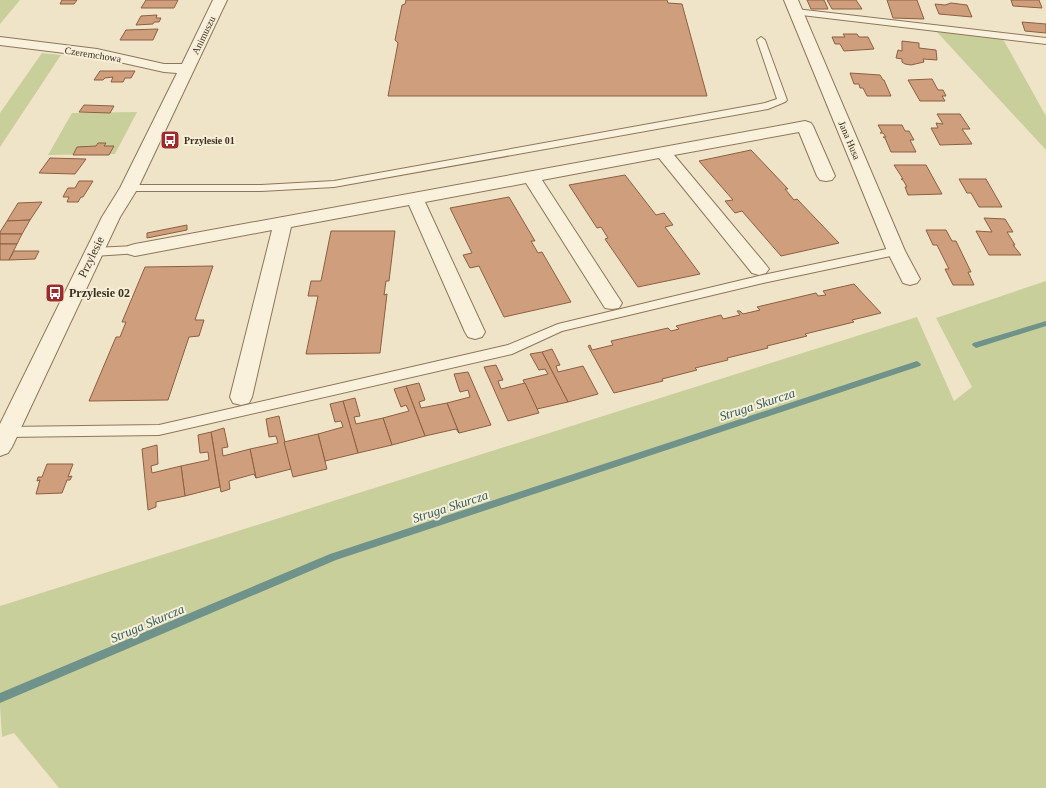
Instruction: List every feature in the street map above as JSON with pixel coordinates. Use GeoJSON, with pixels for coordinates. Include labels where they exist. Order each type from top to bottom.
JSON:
{"type":"FeatureCollection","features":[{"type":"Feature","properties":{"kind":"street","name":"Animuszu"},"geometry":{"type":"LineString","coordinates":[[186,69],[220,0]]}},
{"type":"Feature","properties":{"kind":"street","name":"Jana Husa"},"geometry":{"type":"LineString","coordinates":[[793,6],[896,251],[910,279]]}},
{"type":"Feature","properties":{"kind":"street","name":"Czeremchowa"},"geometry":{"type":"LineString","coordinates":[[0,41],[97,53],[164,68],[186,69]]}},
{"type":"Feature","properties":{"kind":"street","name":"Przylesie"},"geometry":{"type":"LineString","coordinates":[[4,439],[111,217],[129,188],[186,69]]}},
{"type":"Feature","properties":{"kind":"street"},"geometry":{"type":"LineString","coordinates":[[135,250],[805,126],[826,176]]}},
{"type":"Feature","properties":{"kind":"street"},"geometry":{"type":"LineString","coordinates":[[663,152],[759,269]]}},
{"type":"Feature","properties":{"kind":"street"},"geometry":{"type":"LineString","coordinates":[[530,177],[612,304]]}},
{"type":"Feature","properties":{"kind":"street"},"geometry":{"type":"LineString","coordinates":[[415,199],[475,332]]}},
{"type":"Feature","properties":{"kind":"street"},"geometry":{"type":"LineString","coordinates":[[241,397],[283,222]]}},
{"type":"Feature","properties":{"kind":"lane"},"geometry":{"type":"LineString","coordinates":[[793,6],[1046,41]]}},
{"type":"Feature","properties":{"kind":"lane"},"geometry":{"type":"LineString","coordinates":[[129,188],[261,188],[334,184],[768,106],[782,100],[761,40]]}},
{"type":"Feature","properties":{"kind":"lane"},"geometry":{"type":"LineString","coordinates":[[94,252],[135,250]]}},
{"type":"Feature","properties":{"kind":"lane"},"geometry":{"type":"LineString","coordinates":[[4,439],[159,430],[512,349],[558,328],[763,279],[896,251]]}},
{"type":"Feature","properties":{"kind":"green space"},"geometry":{"type":"Polygon","coordinates":[[[0,0],[20,0],[0,24],[0,0]]]}},
{"type":"Feature","properties":{"kind":"green space"},"geometry":{"type":"Polygon","coordinates":[[[935,30],[1003,39],[1046,116],[1046,150],[935,30]]]}},
{"type":"Feature","properties":{"kind":"green space"},"geometry":{"type":"Polygon","coordinates":[[[42,53],[61,55],[0,147],[0,113],[42,53]]]}},
{"type":"Feature","properties":{"kind":"green space"},"geometry":{"type":"Polygon","coordinates":[[[137,112],[115,154],[48,155],[72,113],[137,112]]]}},
{"type":"Feature","properties":{"kind":"green space"},"geometry":{"type":"Polygon","coordinates":[[[1046,281],[1046,788],[59,788],[14,733],[2,737],[0,706],[0,606],[917,317],[954,401],[972,387],[936,318],[1046,281]]]}},
{"type":"Feature","properties":{"kind":"building"},"geometry":{"type":"Polygon","coordinates":[[[62,0],[77,0],[74,4],[60,4],[62,0]]]}},
{"type":"Feature","properties":{"kind":"building"},"geometry":{"type":"Polygon","coordinates":[[[146,0],[178,0],[174,8],[141,8],[146,0]]]}},
{"type":"Feature","properties":{"kind":"building"},"geometry":{"type":"Polygon","coordinates":[[[406,0],[667,0],[668,3],[682,4],[707,96],[388,96],[398,43],[395,40],[402,5],[405,4],[406,0]]]}},
{"type":"Feature","properties":{"kind":"building"},"geometry":{"type":"Polygon","coordinates":[[[807,0],[824,0],[828,9],[811,9],[807,0]]]}},
{"type":"Feature","properties":{"kind":"building"},"geometry":{"type":"Polygon","coordinates":[[[827,0],[856,0],[862,9],[832,9],[827,0]]]}},
{"type":"Feature","properties":{"kind":"building"},"geometry":{"type":"Polygon","coordinates":[[[887,0],[917,0],[924,19],[893,18],[887,0]]]}},
{"type":"Feature","properties":{"kind":"building"},"geometry":{"type":"Polygon","coordinates":[[[1011,0],[1039,0],[1042,8],[1013,6],[1011,0]]]}},
{"type":"Feature","properties":{"kind":"building"},"geometry":{"type":"Polygon","coordinates":[[[951,3],[967,5],[972,17],[939,14],[935,4],[945,5],[951,3]]]}},
{"type":"Feature","properties":{"kind":"building"},"geometry":{"type":"Polygon","coordinates":[[[157,15],[156,18],[161,18],[159,22],[154,22],[153,24],[136,25],[141,16],[157,15]]]}},
{"type":"Feature","properties":{"kind":"building"},"geometry":{"type":"Polygon","coordinates":[[[1022,22],[1046,24],[1046,33],[1025,31],[1022,22]]]}},
{"type":"Feature","properties":{"kind":"building"},"geometry":{"type":"Polygon","coordinates":[[[158,29],[153,40],[120,40],[126,30],[158,29]]]}},
{"type":"Feature","properties":{"kind":"building"},"geometry":{"type":"Polygon","coordinates":[[[843,34],[857,34],[859,37],[868,37],[874,49],[844,51],[840,44],[835,44],[832,37],[845,37],[843,34]]]}},
{"type":"Feature","properties":{"kind":"building"},"geometry":{"type":"Polygon","coordinates":[[[902,41],[919,43],[919,48],[936,50],[937,60],[923,59],[924,62],[911,65],[905,64],[902,62],[902,59],[896,58],[898,50],[902,51],[902,41]]]}},
{"type":"Feature","properties":{"kind":"building"},"geometry":{"type":"Polygon","coordinates":[[[100,71],[135,71],[131,78],[125,78],[123,82],[111,82],[113,77],[105,78],[103,80],[94,80],[100,71]]]}},
{"type":"Feature","properties":{"kind":"building"},"geometry":{"type":"Polygon","coordinates":[[[850,73],[880,75],[884,80],[891,96],[867,96],[863,88],[860,88],[859,84],[854,84],[850,73]]]}},
{"type":"Feature","properties":{"kind":"building"},"geometry":{"type":"Polygon","coordinates":[[[932,79],[938,90],[943,90],[946,96],[942,96],[945,101],[920,101],[908,80],[932,79]]]}},
{"type":"Feature","properties":{"kind":"building"},"geometry":{"type":"Polygon","coordinates":[[[84,105],[114,106],[110,113],[79,112],[84,105]]]}},
{"type":"Feature","properties":{"kind":"building"},"geometry":{"type":"Polygon","coordinates":[[[937,114],[960,114],[970,129],[962,129],[972,144],[940,145],[931,128],[938,128],[936,123],[943,124],[937,114]]]}},
{"type":"Feature","properties":{"kind":"building"},"geometry":{"type":"Polygon","coordinates":[[[878,125],[902,125],[905,131],[909,131],[914,140],[910,140],[916,152],[891,152],[885,138],[883,137],[886,137],[883,133],[880,133],[882,132],[878,125]]]}},
{"type":"Feature","properties":{"kind":"building"},"geometry":{"type":"Polygon","coordinates":[[[98,143],[106,143],[104,146],[114,146],[109,155],[73,155],[77,147],[96,146],[98,143]]]}},
{"type":"Feature","properties":{"kind":"building"},"geometry":{"type":"Polygon","coordinates":[[[751,150],[788,189],[785,189],[794,200],[797,199],[839,243],[781,256],[742,211],[735,213],[725,201],[733,200],[699,161],[751,150]]]}},
{"type":"Feature","properties":{"kind":"building"},"geometry":{"type":"Polygon","coordinates":[[[50,158],[86,159],[75,174],[39,173],[50,158]]]}},
{"type":"Feature","properties":{"kind":"building"},"geometry":{"type":"Polygon","coordinates":[[[894,165],[926,165],[942,194],[908,195],[905,187],[907,187],[894,165]]]}},
{"type":"Feature","properties":{"kind":"building"},"geometry":{"type":"Polygon","coordinates":[[[625,175],[656,215],[664,213],[673,225],[665,227],[700,274],[638,287],[605,239],[608,238],[601,227],[597,228],[569,185],[625,175]]]}},
{"type":"Feature","properties":{"kind":"building"},"geometry":{"type":"Polygon","coordinates":[[[959,179],[986,179],[1002,207],[979,207],[971,193],[967,193],[959,179]]]}},
{"type":"Feature","properties":{"kind":"building"},"geometry":{"type":"Polygon","coordinates":[[[79,181],[93,181],[78,202],[67,202],[69,197],[63,197],[65,193],[68,188],[75,188],[79,181]]]}},
{"type":"Feature","properties":{"kind":"building"},"geometry":{"type":"Polygon","coordinates":[[[509,197],[535,241],[531,241],[538,253],[542,252],[571,302],[504,317],[479,266],[470,268],[463,255],[472,253],[450,208],[509,197]]]}},
{"type":"Feature","properties":{"kind":"building"},"geometry":{"type":"Polygon","coordinates":[[[42,202],[30,220],[7,221],[18,203],[42,202]]]}},
{"type":"Feature","properties":{"kind":"building"},"geometry":{"type":"Polygon","coordinates":[[[984,218],[1005,219],[1013,232],[1007,232],[1015,245],[1013,245],[1021,255],[989,255],[976,231],[992,232],[984,218]]]}},
{"type":"Feature","properties":{"kind":"building"},"geometry":{"type":"Polygon","coordinates":[[[30,220],[22,234],[0,234],[7,221],[30,220]]]}},
{"type":"Feature","properties":{"kind":"building"},"geometry":{"type":"Polygon","coordinates":[[[187,225],[187,230],[147,238],[147,233],[187,225]]]}},
{"type":"Feature","properties":{"kind":"building"},"geometry":{"type":"Polygon","coordinates":[[[926,230],[946,230],[952,241],[956,241],[971,272],[968,272],[974,285],[953,285],[945,269],[949,269],[937,245],[933,245],[926,230]]]}},
{"type":"Feature","properties":{"kind":"building"},"geometry":{"type":"Polygon","coordinates":[[[331,231],[395,231],[389,281],[386,281],[384,295],[387,294],[380,353],[306,354],[318,296],[308,296],[311,281],[321,281],[331,231]]]}},
{"type":"Feature","properties":{"kind":"building"},"geometry":{"type":"Polygon","coordinates":[[[0,234],[22,234],[17,244],[0,244],[0,234]]]}},
{"type":"Feature","properties":{"kind":"building"},"geometry":{"type":"Polygon","coordinates":[[[0,244],[17,244],[9,260],[0,260],[0,244]]]}},
{"type":"Feature","properties":{"kind":"building"},"geometry":{"type":"Polygon","coordinates":[[[14,251],[39,251],[35,259],[9,260],[14,251]]]}},
{"type":"Feature","properties":{"kind":"building"},"geometry":{"type":"Polygon","coordinates":[[[213,266],[195,320],[204,320],[199,336],[189,337],[168,400],[89,401],[116,337],[120,337],[126,322],[122,322],[145,267],[213,266]]]}},
{"type":"Feature","properties":{"kind":"building"},"geometry":{"type":"Polygon","coordinates":[[[854,284],[881,313],[852,320],[854,322],[805,334],[807,336],[767,346],[768,348],[727,358],[728,360],[695,368],[697,370],[662,379],[663,381],[614,393],[588,346],[590,345],[592,350],[613,345],[611,341],[668,328],[671,331],[679,329],[676,326],[721,315],[723,319],[740,315],[737,311],[740,311],[743,314],[760,310],[757,307],[816,293],[818,296],[826,295],[823,291],[854,284]]]}},
{"type":"Feature","properties":{"kind":"building"},"geometry":{"type":"Polygon","coordinates":[[[552,349],[560,365],[556,366],[558,372],[583,366],[598,394],[568,402],[542,352],[552,349]]]}},
{"type":"Feature","properties":{"kind":"building"},"geometry":{"type":"Polygon","coordinates":[[[542,352],[568,402],[537,409],[523,380],[548,374],[545,369],[539,370],[530,354],[542,352]]]}},
{"type":"Feature","properties":{"kind":"building"},"geometry":{"type":"Polygon","coordinates":[[[496,365],[503,380],[498,381],[501,389],[525,383],[539,413],[508,421],[484,367],[496,365]]]}},
{"type":"Feature","properties":{"kind":"building"},"geometry":{"type":"Polygon","coordinates":[[[468,372],[491,425],[459,433],[447,403],[470,397],[468,390],[460,392],[454,374],[468,372]]]}},
{"type":"Feature","properties":{"kind":"building"},"geometry":{"type":"Polygon","coordinates":[[[419,383],[425,400],[419,402],[421,408],[447,403],[459,433],[456,429],[425,436],[406,386],[419,383]]]}},
{"type":"Feature","properties":{"kind":"building"},"geometry":{"type":"Polygon","coordinates":[[[406,386],[425,436],[392,445],[383,418],[409,411],[406,405],[401,407],[394,389],[406,386]]]}},
{"type":"Feature","properties":{"kind":"building"},"geometry":{"type":"Polygon","coordinates":[[[355,398],[360,416],[354,417],[356,424],[383,418],[392,445],[358,453],[343,401],[355,398]]]}},
{"type":"Feature","properties":{"kind":"building"},"geometry":{"type":"Polygon","coordinates":[[[343,401],[358,453],[325,461],[318,434],[343,427],[341,421],[335,422],[330,404],[343,401]]]}},
{"type":"Feature","properties":{"kind":"building"},"geometry":{"type":"Polygon","coordinates":[[[279,416],[291,469],[256,478],[250,449],[278,443],[276,436],[269,437],[266,419],[279,416]]]}},
{"type":"Feature","properties":{"kind":"building"},"geometry":{"type":"Polygon","coordinates":[[[224,428],[228,447],[222,448],[223,456],[250,449],[256,478],[254,474],[229,481],[230,489],[221,492],[211,432],[224,428]]]}},
{"type":"Feature","properties":{"kind":"building"},"geometry":{"type":"Polygon","coordinates":[[[211,432],[220,487],[185,496],[181,466],[209,460],[208,452],[200,453],[198,435],[211,432]]]}},
{"type":"Feature","properties":{"kind":"building"},"geometry":{"type":"Polygon","coordinates":[[[318,434],[327,469],[293,477],[284,442],[318,434]]]}},
{"type":"Feature","properties":{"kind":"building"},"geometry":{"type":"Polygon","coordinates":[[[157,445],[158,464],[151,466],[152,473],[181,466],[185,496],[156,502],[156,507],[148,510],[142,449],[157,445]]]}},
{"type":"Feature","properties":{"kind":"building"},"geometry":{"type":"Polygon","coordinates":[[[47,464],[73,464],[68,477],[72,476],[70,480],[67,480],[62,493],[36,494],[40,480],[37,481],[38,477],[42,477],[47,464]]]}},
{"type":"Feature","properties":{"kind":"waterway","name":"Struga Skurcza"},"geometry":{"type":"LineString","coordinates":[[976,345],[1046,323]]}},
{"type":"Feature","properties":{"kind":"waterway","name":"Struga Skurcza"},"geometry":{"type":"LineString","coordinates":[[0,698],[333,557],[917,364]]}},
{"type":"Feature","properties":{"kind":"place","name":"Przylesie 01"},"geometry":{"type":"Point","coordinates":[170,140]}},
{"type":"Feature","properties":{"kind":"place","name":"Przylesie 02"},"geometry":{"type":"Point","coordinates":[55,293]}}]}
